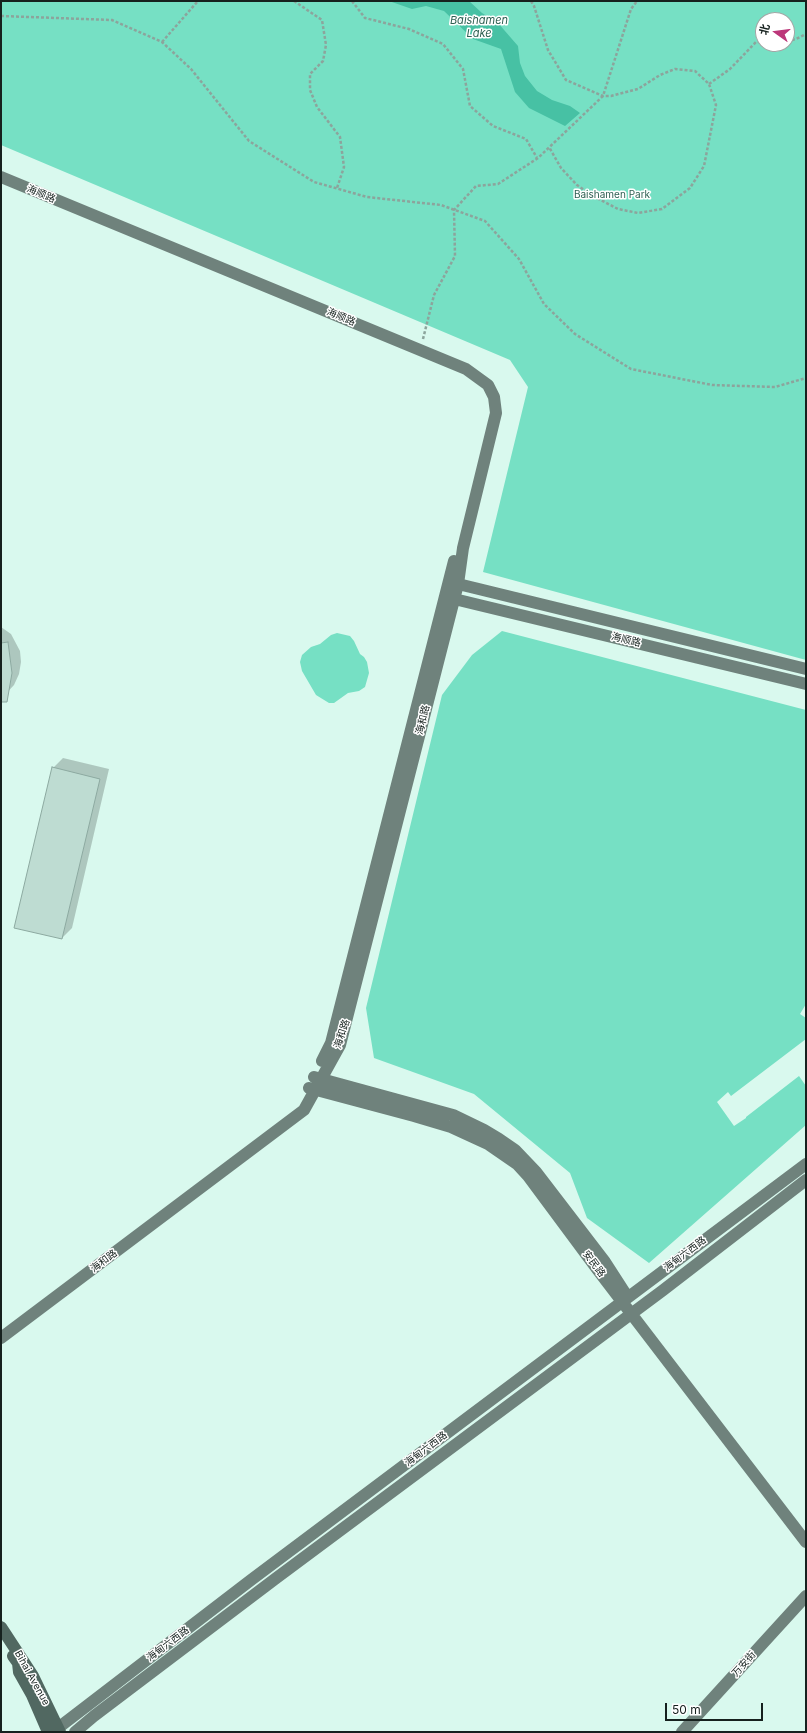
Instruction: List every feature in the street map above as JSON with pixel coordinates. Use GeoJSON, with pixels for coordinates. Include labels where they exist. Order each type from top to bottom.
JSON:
{"type":"FeatureCollection","features":[{"type":"Feature","properties":{"kind":"main road","name":"Bihai Avenue"},"geometry":{"type":"LineString","coordinates":[[1,1627],[33,1676],[52,1731]]}},
{"type":"Feature","properties":{"kind":"main road","name":"Bihai Avenue"},"geometry":{"type":"LineString","coordinates":[[1,1638],[18,1664],[19,1672],[52,1731]]}},
{"type":"Feature","properties":{"kind":"street","name":"海顺路"},"geometry":{"type":"LineString","coordinates":[[1,177],[466,369],[483,380],[492,391],[496,413],[453,583]]}},
{"type":"Feature","properties":{"kind":"street","name":"海顺路"},"geometry":{"type":"LineString","coordinates":[[1,184],[463,376],[479,387],[486,397],[490,412],[453,583]]}},
{"type":"Feature","properties":{"kind":"street","name":"海顺路"},"geometry":{"type":"LineString","coordinates":[[453,583],[806,669]]}},
{"type":"Feature","properties":{"kind":"street","name":"海和路"},"geometry":{"type":"LineString","coordinates":[[1,1330],[300,1104],[340,1045],[453,583]]}},
{"type":"Feature","properties":{"kind":"street","name":"海顺路"},"geometry":{"type":"LineString","coordinates":[[450,597],[806,684]]}},
{"type":"Feature","properties":{"kind":"street","name":"海和路"},"geometry":{"type":"LineString","coordinates":[[1,1338],[304,1110],[314,1084]]}},
{"type":"Feature","properties":{"kind":"street","name":"安民路"},"geometry":{"type":"LineString","coordinates":[[314,1084],[453,1116],[484,1130],[515,1150],[536,1172],[605,1262],[625,1300],[806,1534]]}},
{"type":"Feature","properties":{"kind":"street","name":"海甸六西路"},"geometry":{"type":"LineString","coordinates":[[52,1731],[806,1164]]}},
{"type":"Feature","properties":{"kind":"street","name":"海甸六西路"},"geometry":{"type":"LineString","coordinates":[[75,1732],[275,1579],[634,1311],[806,1180]]}},
{"type":"Feature","properties":{"kind":"street","name":"安民路"},"geometry":{"type":"LineString","coordinates":[[634,1311],[806,1542]]}},
{"type":"Feature","properties":{"kind":"street","name":"万安街"},"geometry":{"type":"LineString","coordinates":[[682,1732],[806,1596]]}},
{"type":"Feature","properties":{"kind":"street","name":"万安街"},"geometry":{"type":"LineString","coordinates":[[690,1732],[806,1603]]}},
{"type":"Feature","properties":{"kind":"path"},"geometry":{"type":"LineString","coordinates":[[162,42],[198,1]]}},
{"type":"Feature","properties":{"kind":"path"},"geometry":{"type":"LineString","coordinates":[[294,1],[322,20],[326,45],[323,62],[310,74],[310,90],[317,107],[340,137],[344,167],[337,188]]}},
{"type":"Feature","properties":{"kind":"path"},"geometry":{"type":"LineString","coordinates":[[352,1],[365,18],[409,29],[443,44],[463,69],[470,106],[493,126],[526,139],[538,158]]}},
{"type":"Feature","properties":{"kind":"path"},"geometry":{"type":"LineString","coordinates":[[531,1],[548,50],[566,80],[603,96],[611,96],[638,89],[660,75],[675,69],[695,72],[710,84],[716,105],[704,166],[690,188],[662,209],[638,213],[618,209],[593,196],[577,185],[561,168],[549,147]]}},
{"type":"Feature","properties":{"kind":"path"},"geometry":{"type":"LineString","coordinates":[[423,340],[434,295],[455,256],[454,210],[476,186],[498,184],[538,158],[603,96],[631,9],[637,1]]}},
{"type":"Feature","properties":{"kind":"path"},"geometry":{"type":"LineString","coordinates":[[1,16],[112,20],[162,42],[192,69],[249,140],[314,182],[367,197],[441,205],[485,221],[519,259],[544,304],[574,334],[631,369],[712,385],[775,387],[806,378]]}},
{"type":"Feature","properties":{"kind":"path"},"geometry":{"type":"LineString","coordinates":[[795,39],[806,34]]}},
{"type":"Feature","properties":{"kind":"path"},"geometry":{"type":"LineString","coordinates":[[710,84],[730,69],[755,43]]}},
{"type":"Feature","properties":{"kind":"green space","name":"Baishamen Park"},"geometry":{"type":"Polygon","coordinates":[[[1,1],[806,1],[806,660],[483,572],[528,387],[510,360],[1,145],[1,1]]]}},
{"type":"Feature","properties":{"kind":"green space"},"geometry":{"type":"Polygon","coordinates":[[[502,631],[806,710],[806,1004],[800,1014],[806,1018],[806,1039],[731,1096],[728,1092],[717,1102],[734,1126],[799,1076],[806,1086],[806,1125],[649,1263],[587,1218],[570,1173],[474,1094],[374,1058],[366,1008],[442,695],[472,655],[502,631]]]}},
{"type":"Feature","properties":{"kind":"green space"},"geometry":{"type":"Polygon","coordinates":[[[337,633],[350,636],[354,641],[360,654],[367,662],[369,673],[365,687],[359,691],[348,693],[334,703],[329,703],[316,695],[302,671],[300,662],[302,655],[311,647],[320,644],[331,635],[337,633]]]}},
{"type":"Feature","properties":{"kind":"water","name":"Baishamen Lake"},"geometry":{"type":"Polygon","coordinates":[[[389,1],[469,1],[482,13],[498,23],[518,46],[520,63],[525,76],[537,91],[552,100],[570,106],[580,113],[565,126],[529,108],[515,92],[501,49],[473,39],[444,11],[426,6],[412,9],[389,1]]]}},
{"type":"Feature","properties":{"kind":"building"},"geometry":{"type":"Polygon","coordinates":[[[8,642],[12,673],[7,702],[1,702],[1,643],[8,642]]]}},
{"type":"Feature","properties":{"kind":"building"},"geometry":{"type":"Polygon","coordinates":[[[52,767],[100,779],[62,939],[14,928],[52,767]]]}}]}
